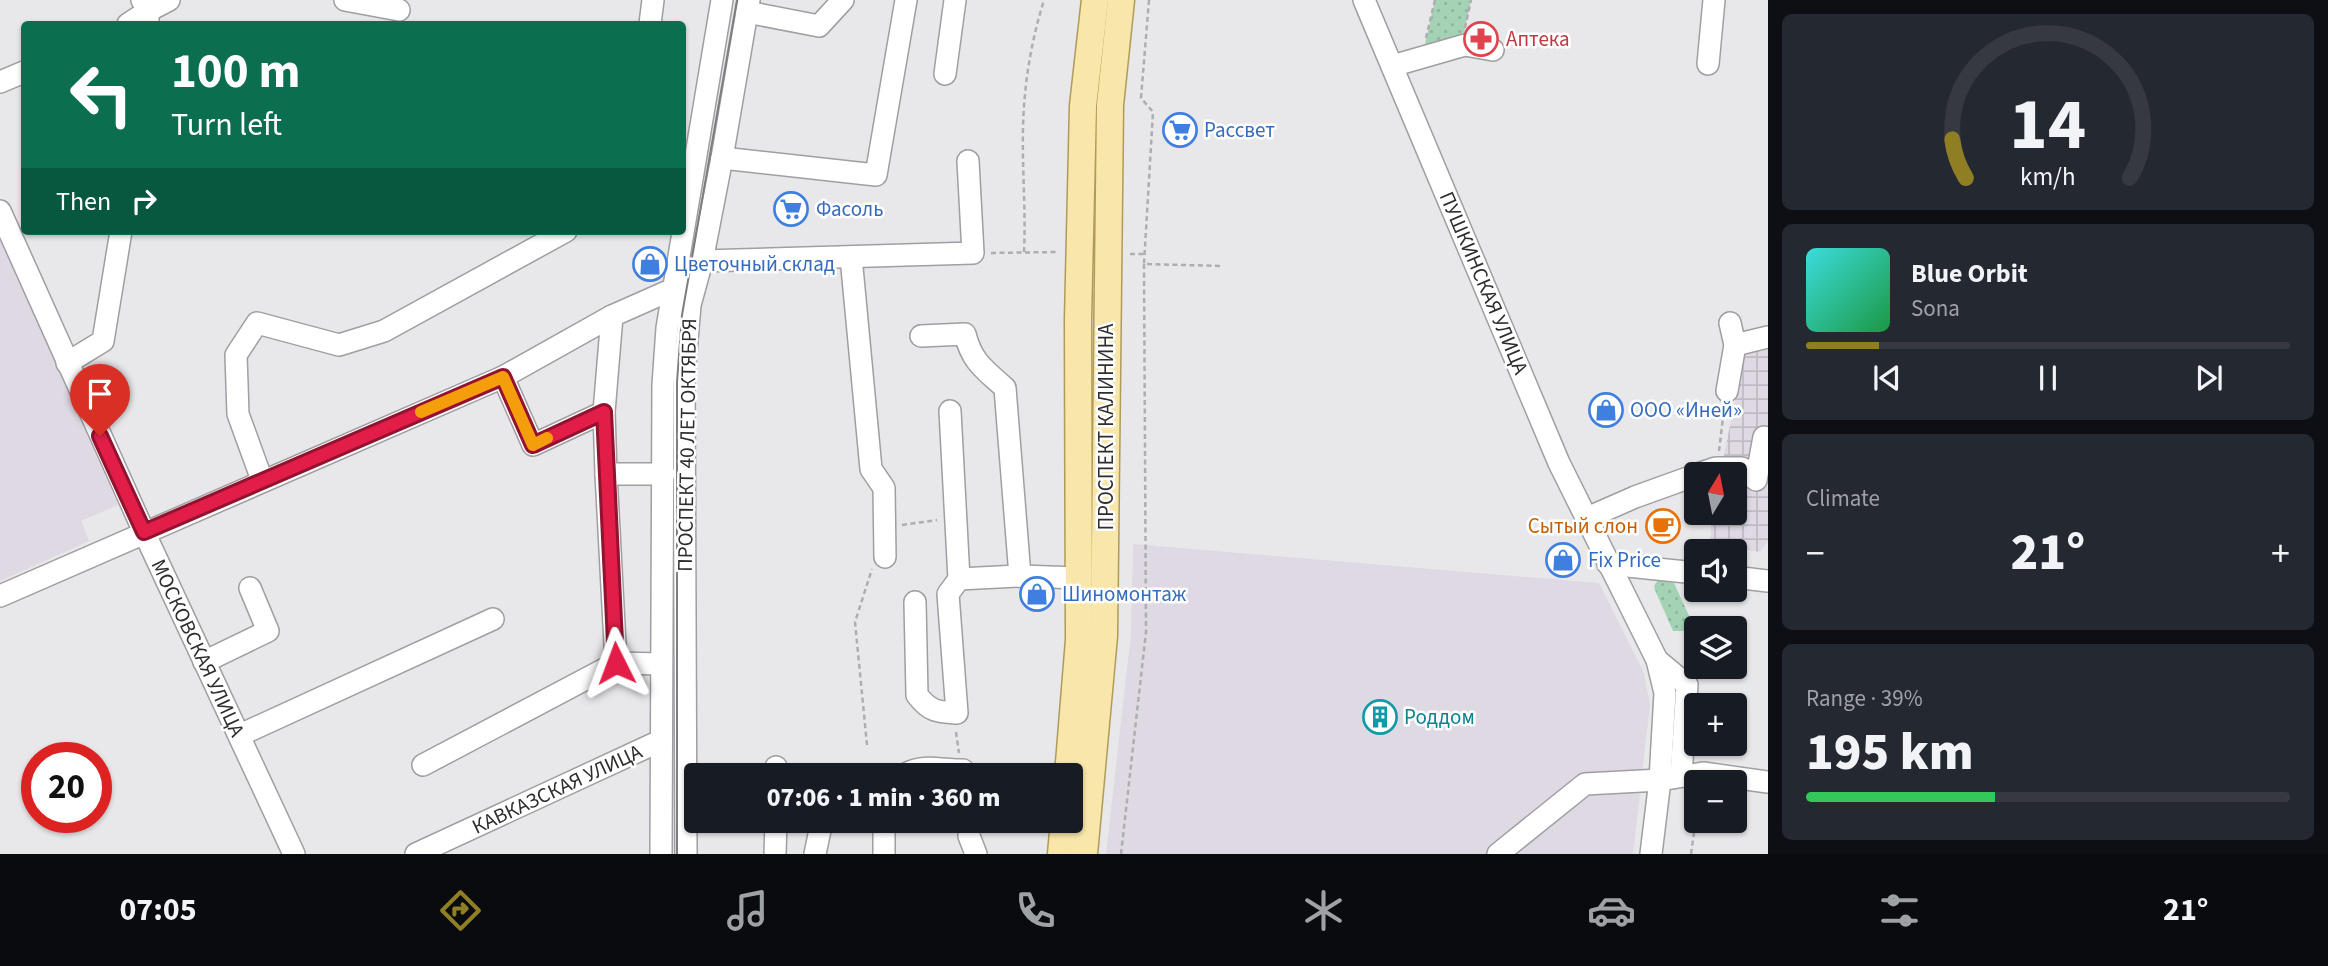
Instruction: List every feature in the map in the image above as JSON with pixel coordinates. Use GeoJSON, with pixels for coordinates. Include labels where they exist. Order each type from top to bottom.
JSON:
{"type":"FeatureCollection","features":[{"type":"Feature","properties":{"kind":"main road","name":"ПРОСПЕКТ КАЛИНИНА"},"geometry":{"type":"LineString","coordinates":[[1069,763],[1079,640],[1078,320],[1083,106],[1095,0]]}},
{"type":"Feature","properties":{"kind":"main road","name":"ПРОСПЕКТ КАЛИНИНА"},"geometry":{"type":"LineString","coordinates":[[1084,854],[1104,636],[1110,105],[1121,0]]}},
{"type":"Feature","properties":{"kind":"main road"},"geometry":{"type":"LineString","coordinates":[[1060,854],[1063,833]]}},
{"type":"Feature","properties":{"kind":"street"},"geometry":{"type":"LineString","coordinates":[[146,12],[169,0]]}},
{"type":"Feature","properties":{"kind":"street"},"geometry":{"type":"LineString","coordinates":[[345,0],[399,10]]}},
{"type":"Feature","properties":{"kind":"street"},"geometry":{"type":"LineString","coordinates":[[650,21],[653,0]]}},
{"type":"Feature","properties":{"kind":"street","name":"ПРОСПЕКТ 40 ЛЕТ ОКТЯБРЯ"},"geometry":{"type":"LineString","coordinates":[[686,178],[692,127],[722,0]]}},
{"type":"Feature","properties":{"kind":"street"},"geometry":{"type":"LineString","coordinates":[[748,6],[819,26],[843,0]]}},
{"type":"Feature","properties":{"kind":"street"},"geometry":{"type":"LineString","coordinates":[[722,158],[876,175],[906,0]]}},
{"type":"Feature","properties":{"kind":"street"},"geometry":{"type":"LineString","coordinates":[[945,74],[955,0]]}},
{"type":"Feature","properties":{"kind":"street","name":"ПУШКИНСКАЯ УЛИЦА"},"geometry":{"type":"LineString","coordinates":[[1364,0],[1559,463],[1657,660],[1665,693],[1671,778],[1651,854]]}},
{"type":"Feature","properties":{"kind":"street"},"geometry":{"type":"LineString","coordinates":[[1708,64],[1714,0]]}},
{"type":"Feature","properties":{"kind":"street","name":"ПРОСПЕКТ 40 ЛЕТ ОКТЯБРЯ"},"geometry":{"type":"LineString","coordinates":[[686,854],[684,376],[690,305],[702,261],[722,158],[748,6]]}},
{"type":"Feature","properties":{"kind":"street"},"geometry":{"type":"LineString","coordinates":[[1392,66],[1465,45],[1493,50]]}},
{"type":"Feature","properties":{"kind":"street"},"geometry":{"type":"LineString","coordinates":[[0,82],[21,73]]}},
{"type":"Feature","properties":{"kind":"street"},"geometry":{"type":"LineString","coordinates":[[0,596],[503,377],[612,316],[673,289],[702,261],[973,253],[968,161]]}},
{"type":"Feature","properties":{"kind":"street","name":"МОСКОВСКАЯ УЛИЦА"},"geometry":{"type":"LineString","coordinates":[[0,211],[144,532],[294,854]]}},
{"type":"Feature","properties":{"kind":"street"},"geometry":{"type":"LineString","coordinates":[[67,363],[103,341],[120,235]]}},
{"type":"Feature","properties":{"kind":"street"},"geometry":{"type":"LineString","coordinates":[[262,480],[238,414],[237,402],[236,355],[257,323],[339,345],[384,331],[559,235]]}},
{"type":"Feature","properties":{"kind":"street","name":"ПРОСПЕКТ 40 ЛЕТ ОКТЯБРЯ"},"geometry":{"type":"LineString","coordinates":[[661,854],[663,385],[667,328],[679,235]]}},
{"type":"Feature","properties":{"kind":"street"},"geometry":{"type":"LineString","coordinates":[[851,257],[871,468],[884,488],[885,528],[878,564]]}},
{"type":"Feature","properties":{"kind":"street"},"geometry":{"type":"LineString","coordinates":[[612,316],[604,412],[616,663]]}},
{"type":"Feature","properties":{"kind":"street"},"geometry":{"type":"LineString","coordinates":[[1727,391],[1735,345],[1730,323]]}},
{"type":"Feature","properties":{"kind":"street"},"geometry":{"type":"LineString","coordinates":[[921,336],[965,334],[969,351],[982,368],[1005,388],[1020,576]]}},
{"type":"Feature","properties":{"kind":"street"},"geometry":{"type":"LineString","coordinates":[[1735,345],[1768,337]]}},
{"type":"Feature","properties":{"kind":"street"},"geometry":{"type":"LineString","coordinates":[[503,377],[533,445],[604,412]]}},
{"type":"Feature","properties":{"kind":"street"},"geometry":{"type":"LineString","coordinates":[[915,602],[917,695],[926,707],[940,712],[957,713],[948,594],[959,579],[950,411]]}},
{"type":"Feature","properties":{"kind":"street"},"geometry":{"type":"LineString","coordinates":[[1747,472],[1756,480],[1764,438]]}},
{"type":"Feature","properties":{"kind":"street"},"geometry":{"type":"LineString","coordinates":[[606,474],[664,474]]}},
{"type":"Feature","properties":{"kind":"street"},"geometry":{"type":"LineString","coordinates":[[1587,518],[1684,480]]}},
{"type":"Feature","properties":{"kind":"street"},"geometry":{"type":"LineString","coordinates":[[1608,564],[1684,572]]}},
{"type":"Feature","properties":{"kind":"street"},"geometry":{"type":"LineString","coordinates":[[959,579],[1020,576],[1079,578]]}},
{"type":"Feature","properties":{"kind":"street"},"geometry":{"type":"LineString","coordinates":[[1747,579],[1768,581]]}},
{"type":"Feature","properties":{"kind":"street"},"geometry":{"type":"LineString","coordinates":[[204,662],[268,631],[250,588]]}},
{"type":"Feature","properties":{"kind":"street"},"geometry":{"type":"LineString","coordinates":[[240,735],[493,619]]}},
{"type":"Feature","properties":{"kind":"street"},"geometry":{"type":"LineString","coordinates":[[424,765],[616,663],[662,664]]}},
{"type":"Feature","properties":{"kind":"street","name":"КАВКАЗСКАЯ УЛИЦА"},"geometry":{"type":"LineString","coordinates":[[416,854],[660,741]]}},
{"type":"Feature","properties":{"kind":"street"},"geometry":{"type":"LineString","coordinates":[[1498,854],[1585,784],[1703,773],[1768,782]]}},
{"type":"Feature","properties":{"kind":"street"},"geometry":{"type":"LineString","coordinates":[[775,854],[776,833]]}},
{"type":"Feature","properties":{"kind":"street"},"geometry":{"type":"LineString","coordinates":[[815,854],[819,833]]}},
{"type":"Feature","properties":{"kind":"street"},"geometry":{"type":"LineString","coordinates":[[884,833],[884,854]]}},
{"type":"Feature","properties":{"kind":"street"},"geometry":{"type":"LineString","coordinates":[[969,833],[976,854]]}},
{"type":"Feature","properties":{"kind":"path"},"geometry":{"type":"LineString","coordinates":[[1024,252],[1025,81],[1034,31],[1044,0]]}},
{"type":"Feature","properties":{"kind":"path"},"geometry":{"type":"LineString","coordinates":[[1121,854],[1146,632],[1144,254],[1153,112],[1141,97],[1149,0]]}},
{"type":"Feature","properties":{"kind":"path"},"geometry":{"type":"LineString","coordinates":[[1424,49],[1435,0]]}},
{"type":"Feature","properties":{"kind":"path"},"geometry":{"type":"LineString","coordinates":[[973,253],[1069,252]]}},
{"type":"Feature","properties":{"kind":"path"},"geometry":{"type":"LineString","coordinates":[[1132,254],[1144,254]]}},
{"type":"Feature","properties":{"kind":"path"},"geometry":{"type":"LineString","coordinates":[[1144,264],[1223,266]]}},
{"type":"Feature","properties":{"kind":"path"},"geometry":{"type":"LineString","coordinates":[[1719,453],[1727,391]]}},
{"type":"Feature","properties":{"kind":"path"},"geometry":{"type":"LineString","coordinates":[[885,528],[956,517]]}},
{"type":"Feature","properties":{"kind":"path"},"geometry":{"type":"LineString","coordinates":[[867,745],[855,622],[878,564]]}},
{"type":"Feature","properties":{"kind":"path"},"geometry":{"type":"LineString","coordinates":[[957,713],[956,740],[962,763]]}},
{"type":"Feature","properties":{"kind":"path"},"geometry":{"type":"LineString","coordinates":[[1691,854],[1694,833]]}},
{"type":"Feature","properties":{"kind":"shaded area"},"geometry":{"type":"Polygon","coordinates":[[[0,238],[118,505],[81,521],[89,541],[0,581],[0,238]]]}},
{"type":"Feature","properties":{"kind":"shaded area"},"geometry":{"type":"Polygon","coordinates":[[[1768,349],[1768,541],[1760,552],[1747,550],[1747,539],[1710,539],[1711,525],[1747,525],[1747,462],[1722,462],[1745,353],[1768,349]]]}},
{"type":"Feature","properties":{"kind":"shaded area"},"geometry":{"type":"Polygon","coordinates":[[[1133,544],[1599,583],[1644,673],[1650,705],[1633,854],[1106,854],[1131,634],[1133,544]]]}},
{"type":"Feature","properties":{"kind":"green space"},"geometry":{"type":"Polygon","coordinates":[[[1435,0],[1471,0],[1463,38],[1424,49],[1435,0]]]}},
{"type":"Feature","properties":{"kind":"green space"},"geometry":{"type":"Polygon","coordinates":[[[1658,580],[1674,583],[1689,616],[1684,616],[1683,631],[1673,631],[1654,586],[1658,580]]]}},
{"type":"Feature","properties":{"kind":"tram line"},"geometry":{"type":"LineString","coordinates":[[677,854],[677,382],[682,315],[737,0]]}},
{"type":"Feature","properties":{"kind":"slow traffic"},"geometry":{"type":"LineString","coordinates":[[421,412],[503,377],[533,445],[547,438]]}},
{"type":"Feature","properties":{"kind":"place","name":"Аптека"},"geometry":{"type":"Point","coordinates":[1481,39]}},
{"type":"Feature","properties":{"kind":"place","name":"Рассвет"},"geometry":{"type":"Point","coordinates":[1180,130]}},
{"type":"Feature","properties":{"kind":"place","name":"Фасоль"},"geometry":{"type":"Point","coordinates":[791,209]}},
{"type":"Feature","properties":{"kind":"place","name":"Цветочный склад"},"geometry":{"type":"Point","coordinates":[650,264]}},
{"type":"Feature","properties":{"kind":"place","name":"ООО «Иней»"},"geometry":{"type":"Point","coordinates":[1606,410]}},
{"type":"Feature","properties":{"kind":"place","name":"Сытый слон"},"geometry":{"type":"Point","coordinates":[1663,526]}},
{"type":"Feature","properties":{"kind":"place","name":"Fix Price"},"geometry":{"type":"Point","coordinates":[1563,560]}},
{"type":"Feature","properties":{"kind":"place","name":"Шиномонтаж"},"geometry":{"type":"Point","coordinates":[1037,594]}},
{"type":"Feature","properties":{"kind":"place","name":"Роддом"},"geometry":{"type":"Point","coordinates":[1380,717]}},
{"type":"Feature","properties":{"kind":"route"},"geometry":{"type":"LineString","coordinates":[[100,436],[144,532],[503,377],[533,445],[604,412],[616,663]]}}]}
